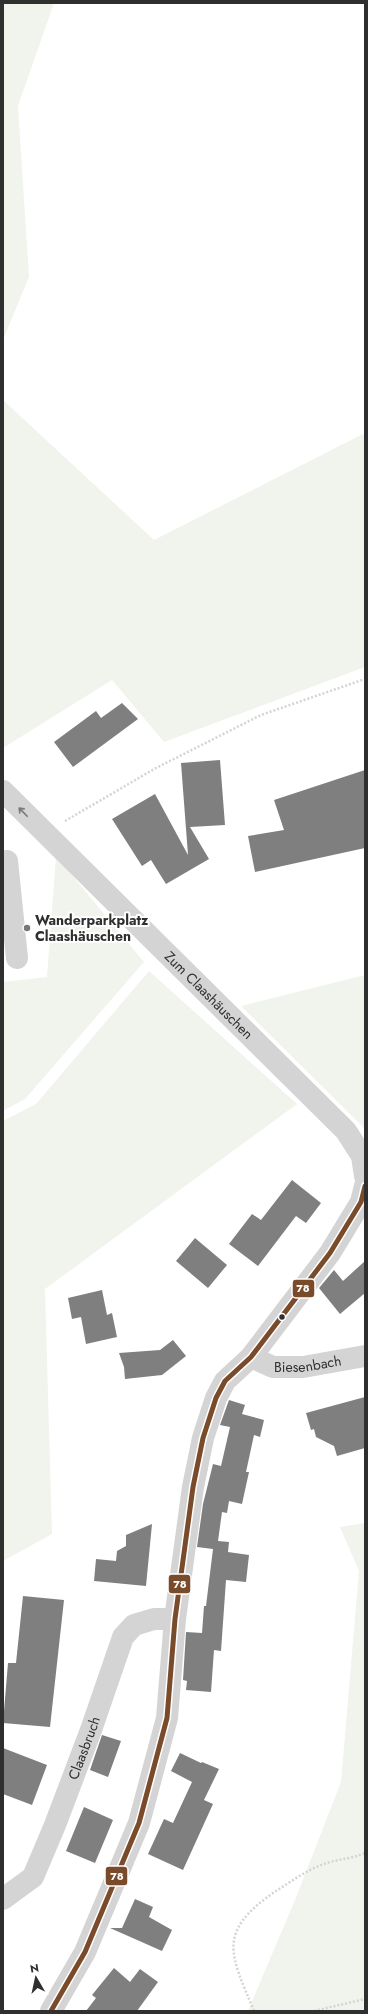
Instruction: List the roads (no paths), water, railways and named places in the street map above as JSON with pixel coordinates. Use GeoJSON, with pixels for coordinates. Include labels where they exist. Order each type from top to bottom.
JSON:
{"type":"FeatureCollection","features":[{"type":"Feature","properties":{"kind":"street","name":"Zum Claashäuschen"},"geometry":{"type":"LineString","coordinates":[[3,791],[346,1131],[362,1156],[365,1176]]}},
{"type":"Feature","properties":{"kind":"street"},"geometry":{"type":"LineString","coordinates":[[7,861],[17,958]]}},
{"type":"Feature","properties":{"kind":"street"},"geometry":{"type":"LineString","coordinates":[[51,2011],[85,1952],[139,1824],[167,1718],[175,1619],[193,1487],[203,1438],[216,1398],[225,1381],[251,1357],[330,1253],[362,1202],[365,1186]]}},
{"type":"Feature","properties":{"kind":"street","name":"Biesenbach"},"geometry":{"type":"LineString","coordinates":[[251,1357],[272,1367],[288,1367],[332,1363],[365,1356]]}},
{"type":"Feature","properties":{"kind":"street","name":"Claasbruch"},"geometry":{"type":"LineString","coordinates":[[3,1900],[33,1877],[55,1825],[91,1730],[123,1637],[134,1625],[154,1619],[175,1619]]}},
{"type":"Feature","properties":{"kind":"place","name":"Wanderparkplatz Claashäuschen"},"geometry":{"type":"Point","coordinates":[27,928]}}]}
